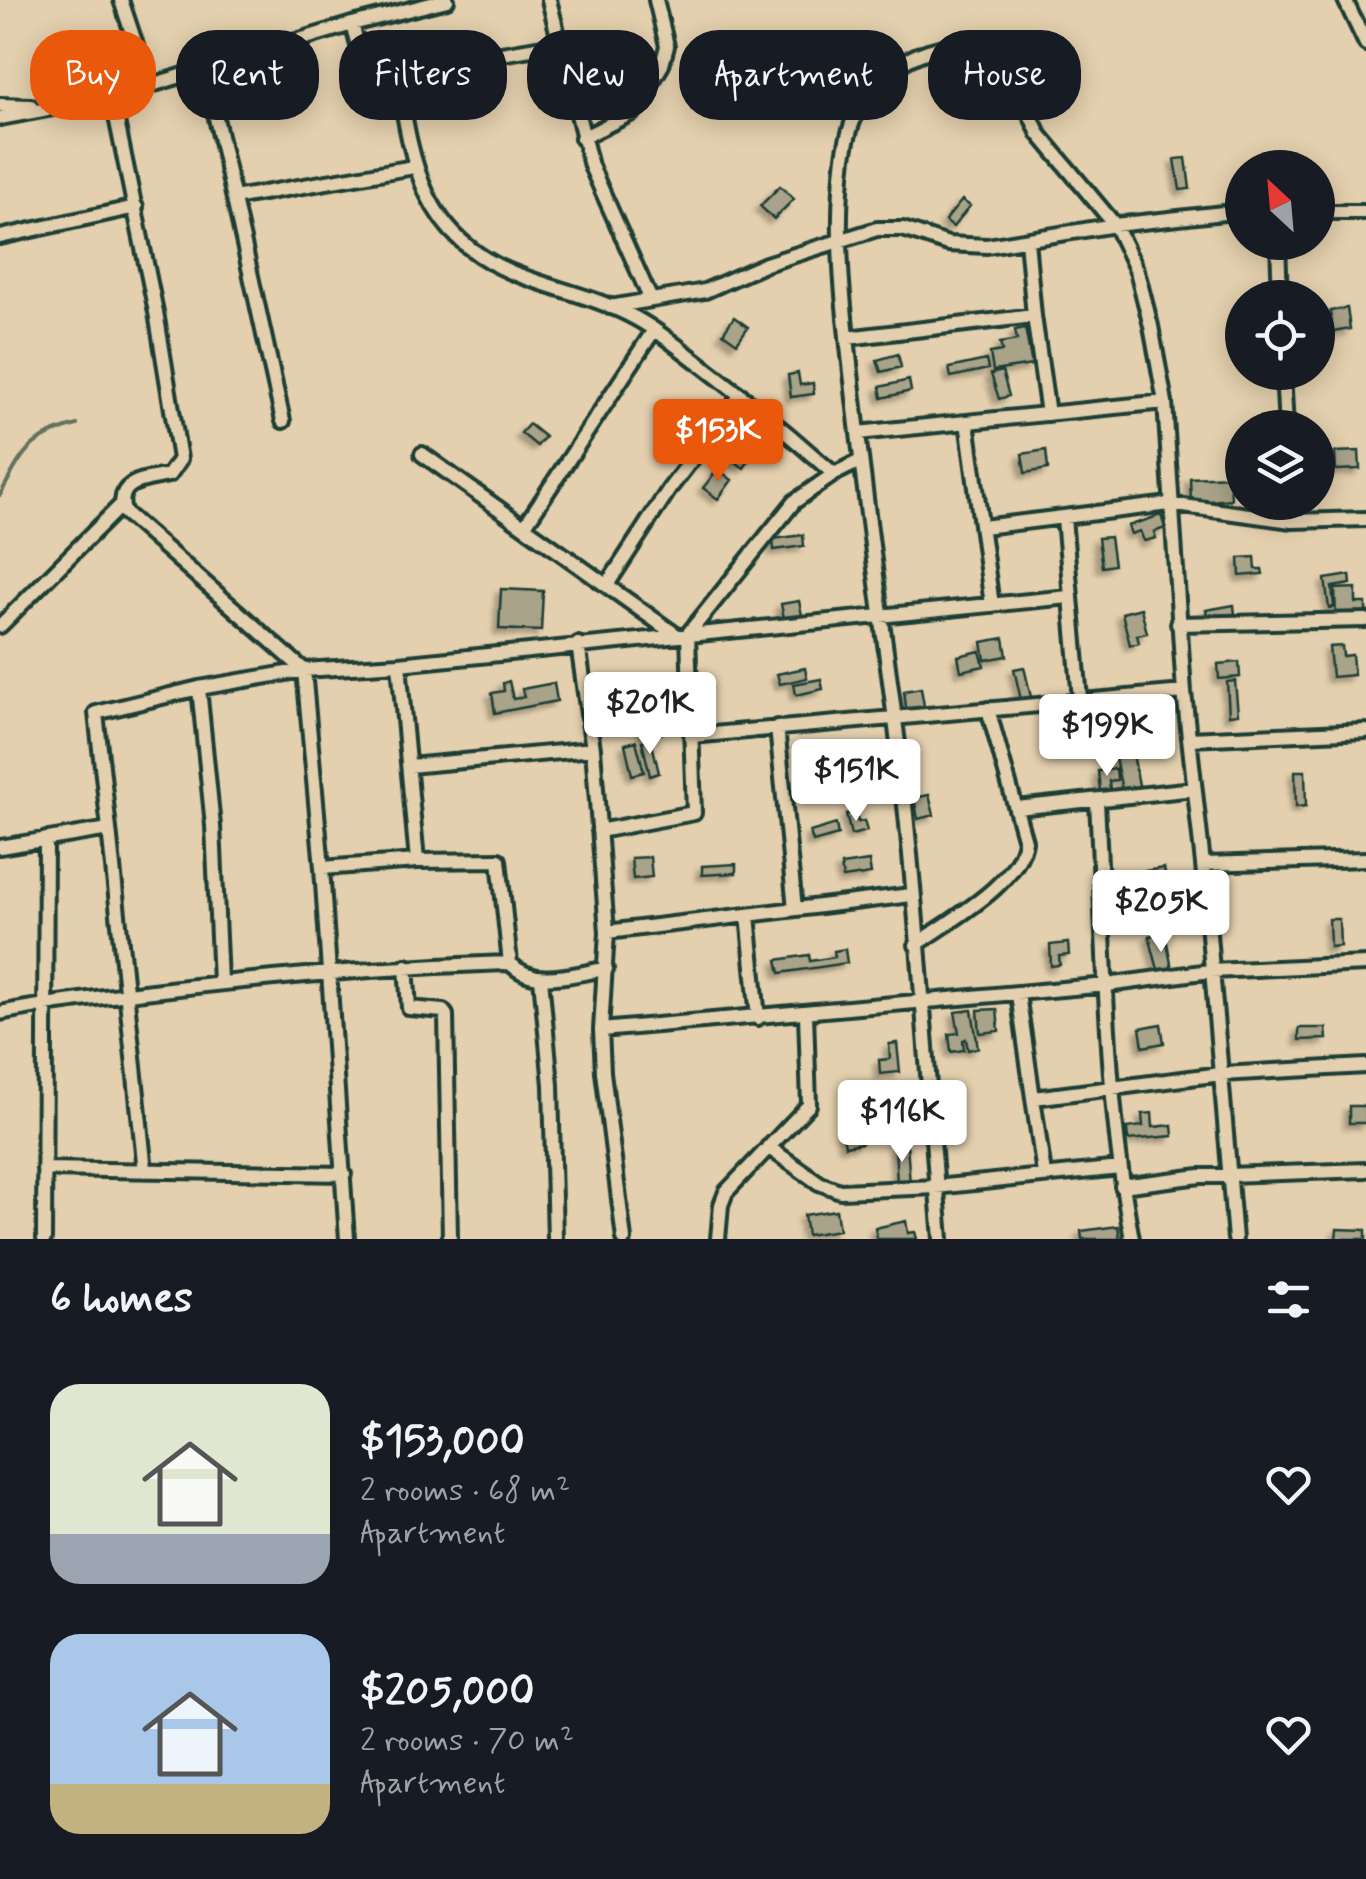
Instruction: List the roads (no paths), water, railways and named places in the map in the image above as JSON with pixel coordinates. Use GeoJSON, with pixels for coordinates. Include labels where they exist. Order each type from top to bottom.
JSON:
{"type":"FeatureCollection","features":[{"type":"Feature","properties":{"kind":"street"},"geometry":{"type":"LineString","coordinates":[[121,0],[131,30]]}},
{"type":"Feature","properties":{"kind":"street"},"geometry":{"type":"LineString","coordinates":[[548,0],[556,30]]}},
{"type":"Feature","properties":{"kind":"street"},"geometry":{"type":"LineString","coordinates":[[582,138],[639,107],[662,66],[666,46],[656,0]]}},
{"type":"Feature","properties":{"kind":"street"},"geometry":{"type":"LineString","coordinates":[[1345,0],[1366,44]]}},
{"type":"Feature","properties":{"kind":"street"},"geometry":{"type":"LineString","coordinates":[[319,34],[442,1]]}},
{"type":"Feature","properties":{"kind":"street"},"geometry":{"type":"LineString","coordinates":[[352,24],[354,30]]}},
{"type":"Feature","properties":{"kind":"street"},"geometry":{"type":"LineString","coordinates":[[940,1239],[895,718],[860,461],[838,243],[844,156],[851,122],[864,98],[892,72],[925,51],[948,44],[976,47],[1006,62],[1039,134],[1115,225],[1137,271],[1165,402],[1178,624],[1203,864],[1234,1239]]}},
{"type":"Feature","properties":{"kind":"street"},"geometry":{"type":"LineString","coordinates":[[0,105],[30,107]]}},
{"type":"Feature","properties":{"kind":"street"},"geometry":{"type":"LineString","coordinates":[[0,118],[30,112]]}},
{"type":"Feature","properties":{"kind":"street"},"geometry":{"type":"LineString","coordinates":[[0,626],[122,505],[127,486],[169,476],[180,459],[117,120]]}},
{"type":"Feature","properties":{"kind":"street"},"geometry":{"type":"LineString","coordinates":[[217,120],[283,421]]}},
{"type":"Feature","properties":{"kind":"street"},"geometry":{"type":"LineString","coordinates":[[406,120],[414,168],[436,212],[479,255],[506,270],[610,307],[654,330],[741,395],[834,474]]}},
{"type":"Feature","properties":{"kind":"street"},"geometry":{"type":"LineString","coordinates":[[578,120],[602,193],[651,300]]}},
{"type":"Feature","properties":{"kind":"street"},"geometry":{"type":"LineString","coordinates":[[234,198],[414,168]]}},
{"type":"Feature","properties":{"kind":"street"},"geometry":{"type":"LineString","coordinates":[[1335,212],[1365,212],[1366,196]]}},
{"type":"Feature","properties":{"kind":"street"},"geometry":{"type":"LineString","coordinates":[[0,237],[136,207]]}},
{"type":"Feature","properties":{"kind":"street"},"geometry":{"type":"LineString","coordinates":[[610,307],[705,291],[766,264],[889,228],[948,244],[987,246],[1115,225],[1225,213]]}},
{"type":"Feature","properties":{"kind":"street"},"geometry":{"type":"LineString","coordinates":[[1027,240],[1048,414]]}},
{"type":"Feature","properties":{"kind":"street"},"geometry":{"type":"LineString","coordinates":[[847,338],[1034,316]]}},
{"type":"Feature","properties":{"kind":"street"},"geometry":{"type":"LineString","coordinates":[[524,527],[654,330]]}},
{"type":"Feature","properties":{"kind":"street"},"geometry":{"type":"LineString","coordinates":[[607,585],[670,488],[741,395]]}},
{"type":"Feature","properties":{"kind":"street"},"geometry":{"type":"LineString","coordinates":[[858,433],[1165,402]]}},
{"type":"Feature","properties":{"kind":"street"},"geometry":{"type":"LineString","coordinates":[[967,422],[992,605]]}},
{"type":"Feature","properties":{"kind":"street"},"geometry":{"type":"LineString","coordinates":[[422,454],[682,634]]}},
{"type":"Feature","properties":{"kind":"street"},"geometry":{"type":"LineString","coordinates":[[600,831],[694,813],[692,736],[682,634],[794,502],[860,461]]}},
{"type":"Feature","properties":{"kind":"street"},"geometry":{"type":"LineString","coordinates":[[983,528],[1169,504],[1292,522],[1366,520]]}},
{"type":"Feature","properties":{"kind":"street"},"geometry":{"type":"LineString","coordinates":[[122,505],[124,512],[304,670],[322,868],[347,1239]]}},
{"type":"Feature","properties":{"kind":"street"},"geometry":{"type":"LineString","coordinates":[[1064,518],[1080,700]]}},
{"type":"Feature","properties":{"kind":"street"},"geometry":{"type":"LineString","coordinates":[[145,1171],[96,713],[199,688],[304,670],[400,664],[1070,597]]}},
{"type":"Feature","properties":{"kind":"street"},"geometry":{"type":"LineString","coordinates":[[1178,624],[1366,620]]}},
{"type":"Feature","properties":{"kind":"street"},"geometry":{"type":"LineString","coordinates":[[578,644],[600,831],[607,932],[601,1030],[608,1129],[624,1239]]}},
{"type":"Feature","properties":{"kind":"street"},"geometry":{"type":"LineString","coordinates":[[400,664],[417,861]]}},
{"type":"Feature","properties":{"kind":"street"},"geometry":{"type":"LineString","coordinates":[[199,688],[213,826],[220,982]]}},
{"type":"Feature","properties":{"kind":"street"},"geometry":{"type":"LineString","coordinates":[[692,736],[1184,692]]}},
{"type":"Feature","properties":{"kind":"street"},"geometry":{"type":"LineString","coordinates":[[916,945],[992,890],[1023,854],[1025,841],[1017,808],[988,710]]}},
{"type":"Feature","properties":{"kind":"street"},"geometry":{"type":"LineString","coordinates":[[777,727],[794,909]]}},
{"type":"Feature","properties":{"kind":"street"},"geometry":{"type":"LineString","coordinates":[[1189,739],[1366,731]]}},
{"type":"Feature","properties":{"kind":"street"},"geometry":{"type":"LineString","coordinates":[[409,766],[593,750]]}},
{"type":"Feature","properties":{"kind":"street"},"geometry":{"type":"LineString","coordinates":[[1017,808],[1194,789]]}},
{"type":"Feature","properties":{"kind":"street"},"geometry":{"type":"LineString","coordinates":[[1097,802],[1112,1086],[1122,1186],[1132,1239]]}},
{"type":"Feature","properties":{"kind":"street"},"geometry":{"type":"LineString","coordinates":[[0,847],[108,829]]}},
{"type":"Feature","properties":{"kind":"street"},"geometry":{"type":"LineString","coordinates":[[44,1239],[46,840]]}},
{"type":"Feature","properties":{"kind":"street"},"geometry":{"type":"LineString","coordinates":[[1203,864],[1366,859]]}},
{"type":"Feature","properties":{"kind":"street"},"geometry":{"type":"LineString","coordinates":[[322,868],[500,860],[510,963]]}},
{"type":"Feature","properties":{"kind":"street"},"geometry":{"type":"LineString","coordinates":[[607,932],[911,894]]}},
{"type":"Feature","properties":{"kind":"street"},"geometry":{"type":"LineString","coordinates":[[748,915],[758,1018]]}},
{"type":"Feature","properties":{"kind":"street"},"geometry":{"type":"LineString","coordinates":[[0,1013],[220,982],[406,966],[510,963],[524,975],[542,978],[606,968]]}},
{"type":"Feature","properties":{"kind":"street"},"geometry":{"type":"LineString","coordinates":[[601,1030],[1018,994],[1210,972],[1366,964]]}},
{"type":"Feature","properties":{"kind":"street"},"geometry":{"type":"LineString","coordinates":[[406,966],[408,1008],[443,1010],[446,1015],[450,1239]]}},
{"type":"Feature","properties":{"kind":"street"},"geometry":{"type":"LineString","coordinates":[[542,978],[550,1069],[554,1239]]}},
{"type":"Feature","properties":{"kind":"street"},"geometry":{"type":"LineString","coordinates":[[1018,994],[1044,1174]]}},
{"type":"Feature","properties":{"kind":"street"},"geometry":{"type":"LineString","coordinates":[[718,1239],[726,1192],[809,1105],[806,1014]]}},
{"type":"Feature","properties":{"kind":"street"},"geometry":{"type":"LineString","coordinates":[[1034,1098],[1221,1074],[1366,1066]]}},
{"type":"Feature","properties":{"kind":"street"},"geometry":{"type":"LineString","coordinates":[[768,1147],[828,1188],[840,1191],[936,1188],[1120,1168]]}},
{"type":"Feature","properties":{"kind":"street"},"geometry":{"type":"LineString","coordinates":[[44,1170],[344,1174]]}},
{"type":"Feature","properties":{"kind":"street"},"geometry":{"type":"LineString","coordinates":[[1122,1186],[1230,1175],[1366,1170]]}},
{"type":"Feature","properties":{"kind":"waterway"},"geometry":{"type":"LineString","coordinates":[[0,495],[28,449],[47,436],[77,425]]}}]}
